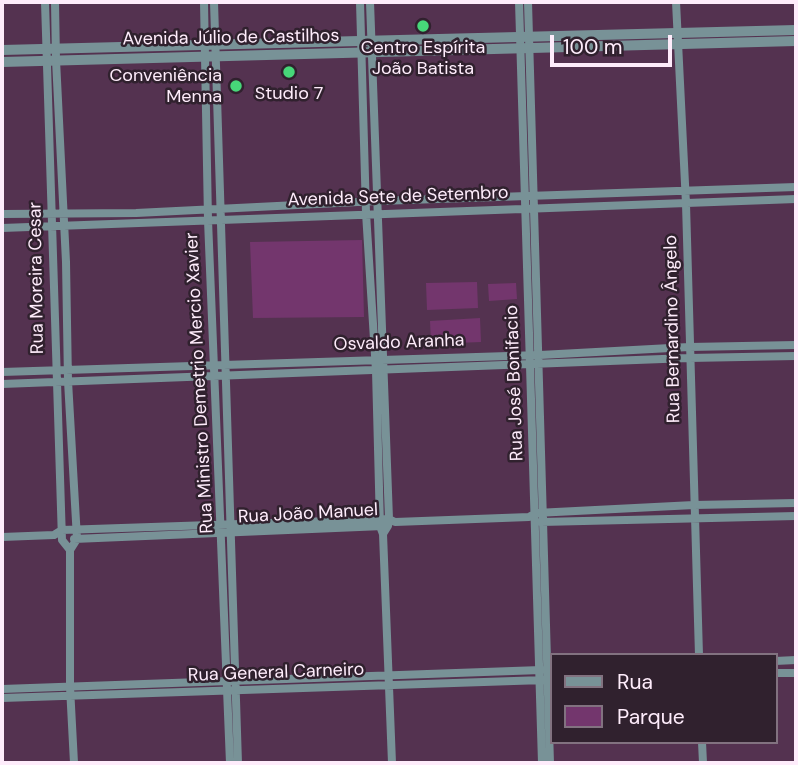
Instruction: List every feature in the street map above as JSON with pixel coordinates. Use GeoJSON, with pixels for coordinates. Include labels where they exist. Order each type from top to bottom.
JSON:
{"type":"FeatureCollection","features":[{"type":"Feature","properties":{"kind":"street","name":"Rua Moreira Cesar"},"geometry":{"type":"LineString","coordinates":[[45,2],[58,106],[66,262],[68,381],[77,534]]}},
{"type":"Feature","properties":{"kind":"street","name":"Rua Moreira Cesar"},"geometry":{"type":"LineString","coordinates":[[55,2],[48,107],[55,369],[60,451],[59,535]]}},
{"type":"Feature","properties":{"kind":"street","name":"Rua Ministro Demetrio Mercio Xavier"},"geometry":{"type":"LineString","coordinates":[[204,2],[210,51],[212,132],[208,220],[221,523],[226,533],[231,680],[238,763]]}},
{"type":"Feature","properties":{"kind":"street","name":"Rua Ministro Demetrio Mercio Xavier"},"geometry":{"type":"LineString","coordinates":[[210,51],[214,2]]}},
{"type":"Feature","properties":{"kind":"street"},"geometry":{"type":"LineString","coordinates":[[360,2],[373,92],[379,213],[379,359]]}},
{"type":"Feature","properties":{"kind":"street"},"geometry":{"type":"LineString","coordinates":[[370,2],[363,92],[366,213],[380,371],[392,763]]}},
{"type":"Feature","properties":{"kind":"street","name":"Rua José Bonifacio"},"geometry":{"type":"LineString","coordinates":[[519,2],[525,42]]}},
{"type":"Feature","properties":{"kind":"street","name":"Rua José Bonifacio"},"geometry":{"type":"LineString","coordinates":[[528,2],[525,42],[529,196],[542,440],[538,517]]}},
{"type":"Feature","properties":{"kind":"street","name":"Rua Bernardino Ângelo"},"geometry":{"type":"LineString","coordinates":[[676,2],[686,204],[699,653]]}},
{"type":"Feature","properties":{"kind":"street"},"geometry":{"type":"LineString","coordinates":[[45,12],[56,12]]}},
{"type":"Feature","properties":{"kind":"street","name":"Avenida Júlio de Castilhos"},"geometry":{"type":"LineString","coordinates":[[3,56],[792,35]]}},
{"type":"Feature","properties":{"kind":"street"},"geometry":{"type":"LineString","coordinates":[[363,92],[373,92]]}},
{"type":"Feature","properties":{"kind":"street"},"geometry":{"type":"LineString","coordinates":[[48,107],[58,106]]}},
{"type":"Feature","properties":{"kind":"street","name":"Rua Ministro Demetrio Mercio Xavier"},"geometry":{"type":"LineString","coordinates":[[212,132],[221,208],[227,365],[231,523],[226,533]]}},
{"type":"Feature","properties":{"kind":"street"},"geometry":{"type":"LineString","coordinates":[[50,170],[61,170]]}},
{"type":"Feature","properties":{"kind":"street","name":"Avenida Sete de Setembro"},"geometry":{"type":"LineString","coordinates":[[2,214],[136,213],[378,201],[796,187]]}},
{"type":"Feature","properties":{"kind":"street","name":"Avenida Sete de Setembro"},"geometry":{"type":"LineString","coordinates":[[2,228],[796,199]]}},
{"type":"Feature","properties":{"kind":"street","name":"Rua José Bonifacio"},"geometry":{"type":"LineString","coordinates":[[530,207],[531,440],[538,517],[550,763]]}},
{"type":"Feature","properties":{"kind":"street"},"geometry":{"type":"LineString","coordinates":[[136,213],[136,223]]}},
{"type":"Feature","properties":{"kind":"street"},"geometry":{"type":"LineString","coordinates":[[54,262],[66,262]]}},
{"type":"Feature","properties":{"kind":"street","name":"Osvaldo Aranha"},"geometry":{"type":"LineString","coordinates":[[539,360],[689,347],[796,345]]}},
{"type":"Feature","properties":{"kind":"street","name":"Osvaldo Aranha"},"geometry":{"type":"LineString","coordinates":[[2,372],[379,359],[539,360],[796,356]]}},
{"type":"Feature","properties":{"kind":"street","name":"Osvaldo Aranha"},"geometry":{"type":"LineString","coordinates":[[2,384],[380,371],[530,360]]}},
{"type":"Feature","properties":{"kind":"street"},"geometry":{"type":"LineString","coordinates":[[531,440],[542,440]]}},
{"type":"Feature","properties":{"kind":"street"},"geometry":{"type":"LineString","coordinates":[[60,451],[72,451]]}},
{"type":"Feature","properties":{"kind":"street"},"geometry":{"type":"LineString","coordinates":[[794,503],[794,516]]}},
{"type":"Feature","properties":{"kind":"street","name":"Rua João Manuel"},"geometry":{"type":"LineString","coordinates":[[2,537],[145,531],[221,523],[301,526],[386,524],[538,517],[694,505],[794,503]]}},
{"type":"Feature","properties":{"kind":"street"},"geometry":{"type":"LineString","coordinates":[[619,509],[619,520]]}},
{"type":"Feature","properties":{"kind":"street","name":"Rua João Manuel"},"geometry":{"type":"LineString","coordinates":[[538,517],[619,520],[794,516]]}},
{"type":"Feature","properties":{"kind":"street","name":"Rua João Manuel"},"geometry":{"type":"LineString","coordinates":[[145,531],[226,533],[301,526]]}},
{"type":"Feature","properties":{"kind":"street"},"geometry":{"type":"LineString","coordinates":[[74,763],[70,691],[70,551],[77,534]]}},
{"type":"Feature","properties":{"kind":"street"},"geometry":{"type":"LineString","coordinates":[[59,535],[70,551]]}},
{"type":"Feature","properties":{"kind":"street"},"geometry":{"type":"LineString","coordinates":[[796,660],[780,660],[780,673],[796,673]]}},
{"type":"Feature","properties":{"kind":"street","name":"Rua José Bonifacio"},"geometry":{"type":"LineString","coordinates":[[542,763],[546,675]]}},
{"type":"Feature","properties":{"kind":"street","name":"Rua General Carneiro"},"geometry":{"type":"LineString","coordinates":[[3,693],[128,689],[163,683],[231,680],[319,678],[357,681],[546,675]]}},
{"type":"Feature","properties":{"kind":"street"},"geometry":{"type":"LineString","coordinates":[[319,678],[319,688]]}},
{"type":"Feature","properties":{"kind":"street"},"geometry":{"type":"LineString","coordinates":[[281,689],[282,679]]}},
{"type":"Feature","properties":{"kind":"street","name":"Rua General Carneiro"},"geometry":{"type":"LineString","coordinates":[[128,689],[162,693],[319,688],[357,681]]}},
{"type":"Feature","properties":{"kind":"street"},"geometry":{"type":"LineString","coordinates":[[196,692],[197,682]]}},
{"type":"Feature","properties":{"kind":"street"},"geometry":{"type":"LineString","coordinates":[[162,693],[163,683]]}},
{"type":"Feature","properties":{"kind":"street","name":"Rua Ministro Demetrio Mercio Xavier"},"geometry":{"type":"LineString","coordinates":[[230,763],[232,691]]}},
{"type":"Feature","properties":{"kind":"street"},"geometry":{"type":"LineString","coordinates":[[702,744],[703,763]]}},
{"type":"Feature","properties":{"kind":"green space"},"geometry":{"type":"Polygon","coordinates":[[[362,240],[364,317],[253,318],[250,242],[362,240]]]}},
{"type":"Feature","properties":{"kind":"green space"},"geometry":{"type":"Polygon","coordinates":[[[477,282],[478,308],[427,310],[426,283],[477,282]]]}},
{"type":"Feature","properties":{"kind":"green space"},"geometry":{"type":"Polygon","coordinates":[[[516,283],[517,299],[489,301],[488,284],[516,283]]]}},
{"type":"Feature","properties":{"kind":"green space"},"geometry":{"type":"Polygon","coordinates":[[[480,318],[481,342],[431,344],[430,321],[480,318]]]}},
{"type":"Feature","properties":{"kind":"place","name":"Centro Espírita João Batista"},"geometry":{"type":"Point","coordinates":[423,26]}},
{"type":"Feature","properties":{"kind":"place","name":"Studio 7"},"geometry":{"type":"Point","coordinates":[289,72]}},
{"type":"Feature","properties":{"kind":"place","name":"Conveniência Menna"},"geometry":{"type":"Point","coordinates":[236,86]}}]}
